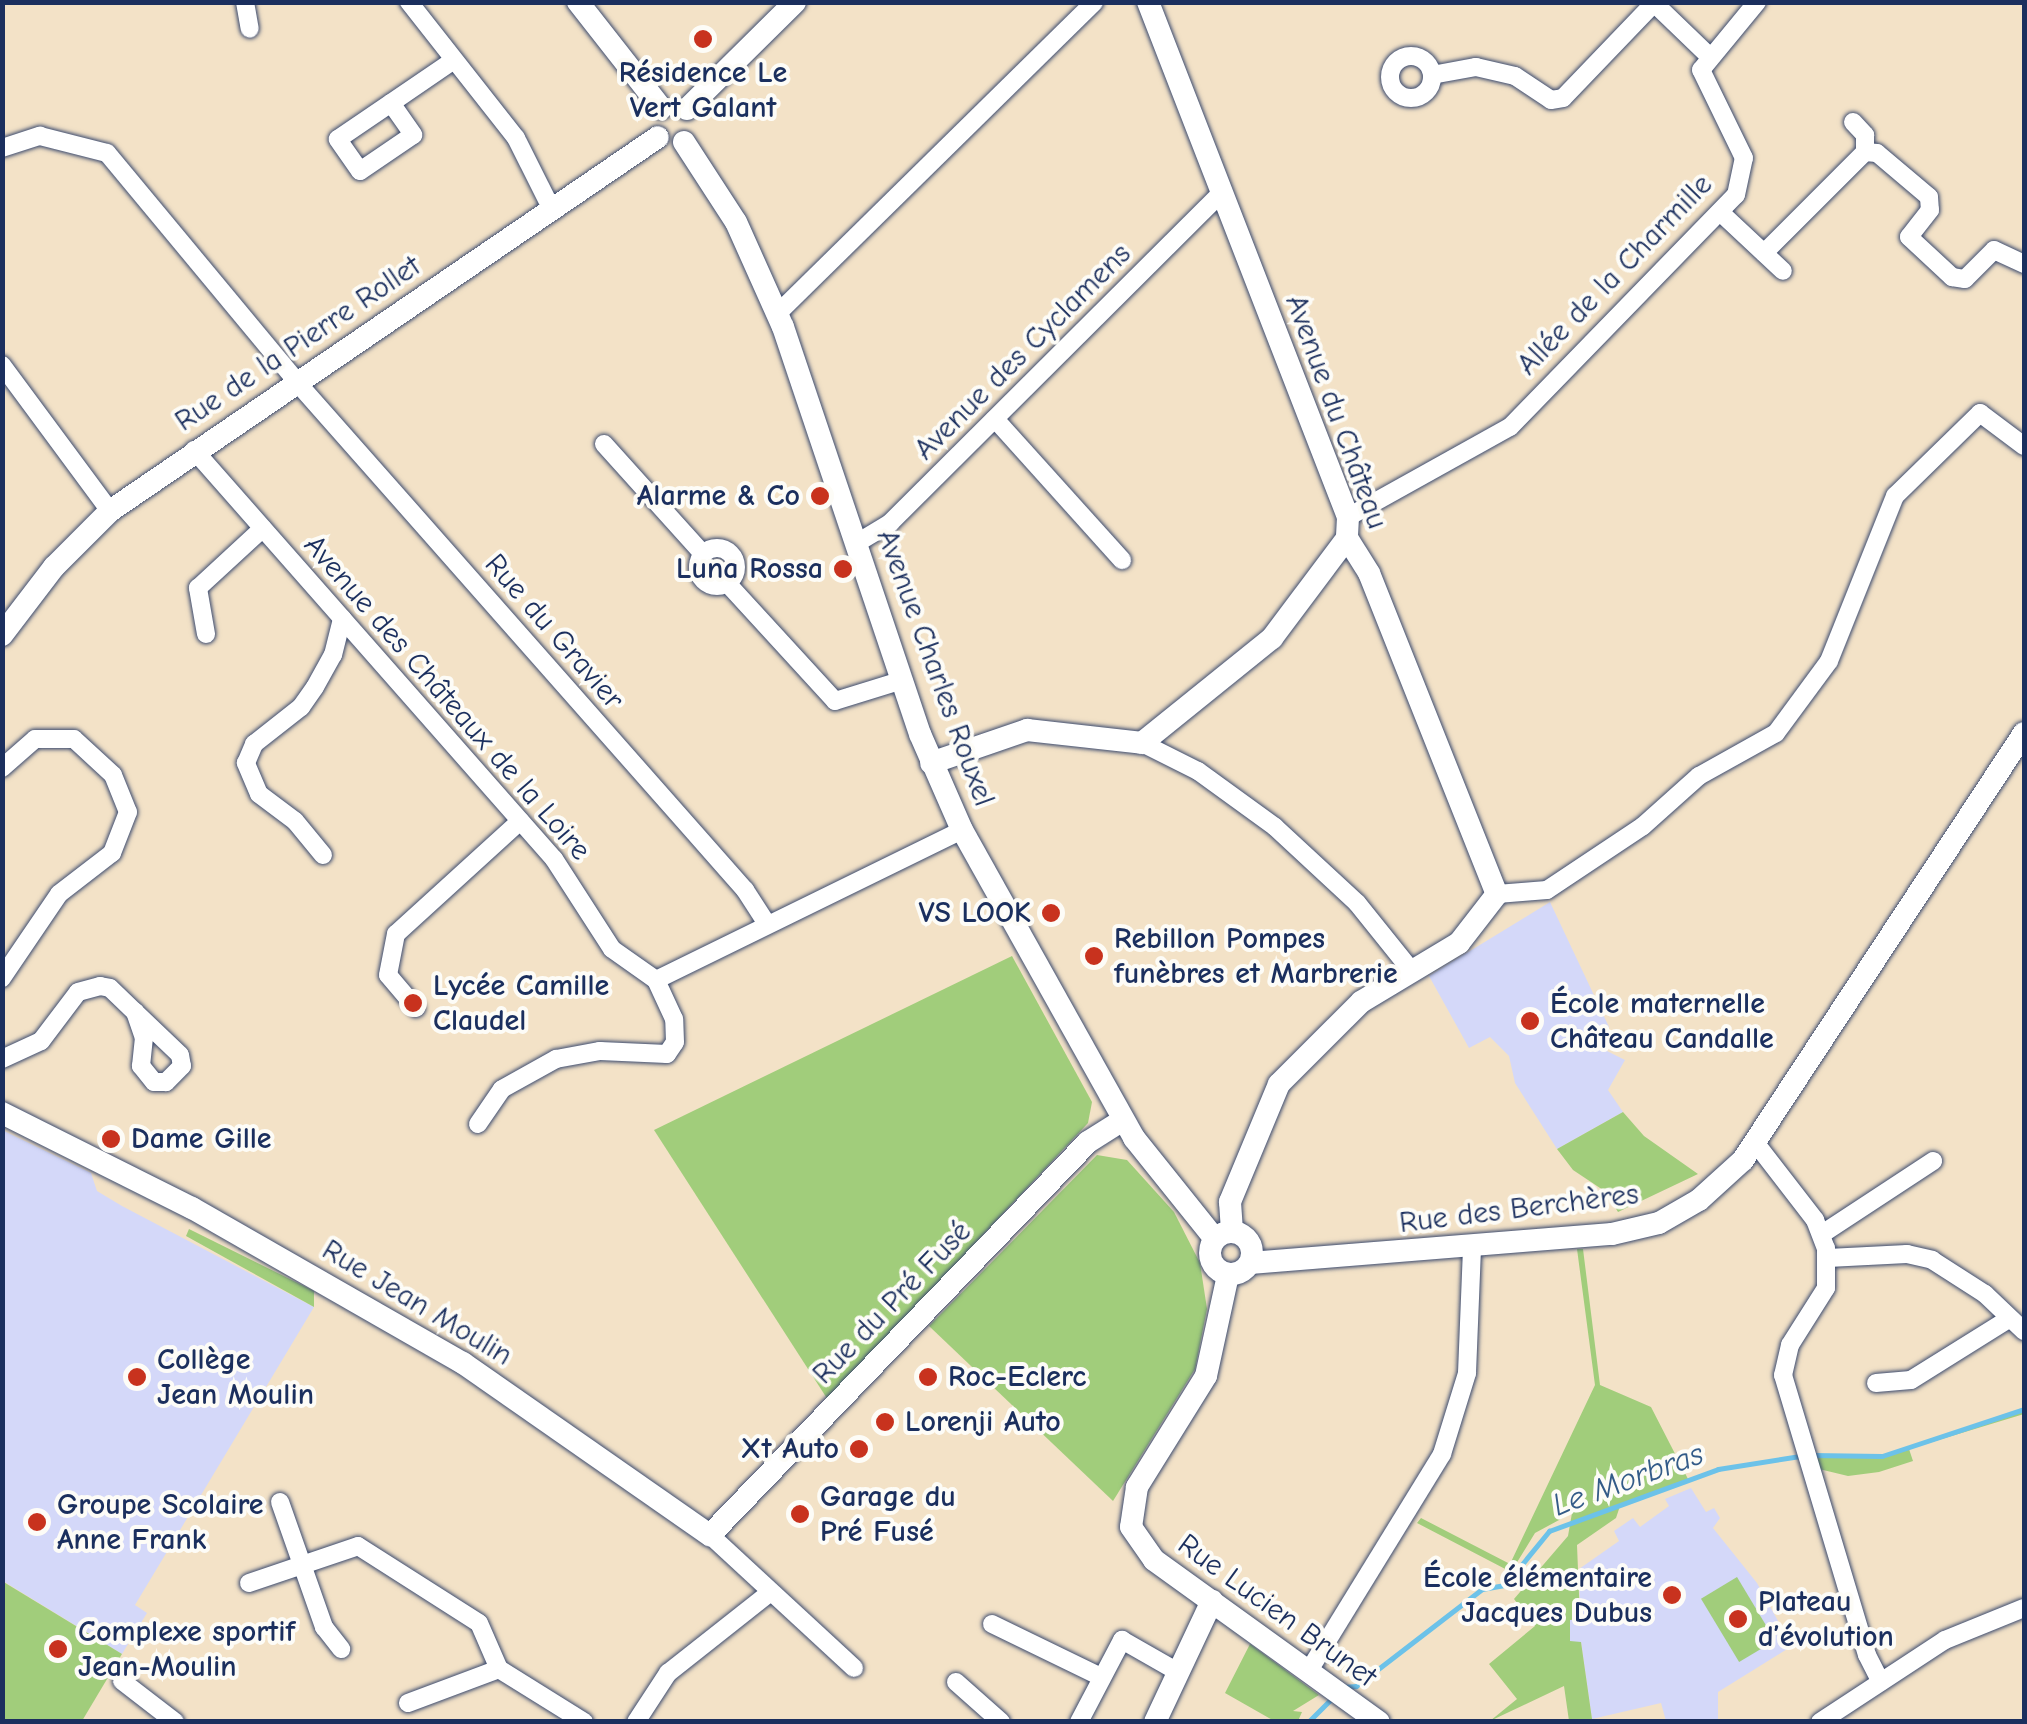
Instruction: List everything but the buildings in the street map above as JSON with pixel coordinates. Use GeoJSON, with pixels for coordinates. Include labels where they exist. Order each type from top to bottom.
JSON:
{"type":"FeatureCollection","features":[{"type":"Feature","properties":{"kind":"street"},"geometry":{"type":"LineString","coordinates":[[246,2],[250,29]]}},
{"type":"Feature","properties":{"kind":"street"},"geometry":{"type":"LineString","coordinates":[[409,2],[516,138],[552,210]]}},
{"type":"Feature","properties":{"kind":"street"},"geometry":{"type":"LineString","coordinates":[[578,2],[661,108],[687,109],[794,2]]}},
{"type":"Feature","properties":{"kind":"street"},"geometry":{"type":"LineString","coordinates":[[778,313],[1094,2]]}},
{"type":"Feature","properties":{"kind":"street","name":"Avenue du Château"},"geometry":{"type":"LineString","coordinates":[[1148,2],[1348,528],[1370,573],[1497,894]]}},
{"type":"Feature","properties":{"kind":"street"},"geometry":{"type":"LineString","coordinates":[[1432,75],[1476,67],[1515,76],[1551,100],[1563,98],[1654,2],[1710,56],[1757,2]]}},
{"type":"Feature","properties":{"kind":"street","name":"Allée de la Charmille"},"geometry":{"type":"LineString","coordinates":[[1142,743],[1272,638],[1348,528],[1510,427],[1736,195],[1744,158],[1703,83],[1701,70],[1710,56]]}},
{"type":"Feature","properties":{"kind":"street"},"geometry":{"type":"LineString","coordinates":[[391,103],[454,60]]}},
{"type":"Feature","properties":{"kind":"street"},"geometry":{"type":"LineString","coordinates":[[661,108],[653,125],[658,137],[684,142],[694,126],[687,109]]}},
{"type":"Feature","properties":{"kind":"street"},"geometry":{"type":"LineString","coordinates":[[1764,253],[1865,152],[1865,135],[1853,122]]}},
{"type":"Feature","properties":{"kind":"street","name":"Rue du Gravier"},"geometry":{"type":"LineString","coordinates":[[2,148],[40,136],[107,153],[295,380],[745,890],[767,924]]}},
{"type":"Feature","properties":{"kind":"street","name":"Rue de la Pierre Rollet"},"geometry":{"type":"LineString","coordinates":[[2,635],[54,567],[110,511],[295,380],[658,137]]}},
{"type":"Feature","properties":{"kind":"street","name":"Avenue Charles Rouxel"},"geometry":{"type":"LineString","coordinates":[[684,142],[736,222],[778,313],[931,763],[962,830],[1123,1120],[1224,1235]]}},
{"type":"Feature","properties":{"kind":"street"},"geometry":{"type":"LineString","coordinates":[[1865,152],[1877,153],[1929,197],[1930,210],[1909,237],[1952,278],[1965,279],[1994,250],[2024,264]]}},
{"type":"Feature","properties":{"kind":"street","name":"Avenue des Cyclamens"},"geometry":{"type":"LineString","coordinates":[[857,543],[890,523],[1222,192]]}},
{"type":"Feature","properties":{"kind":"street"},"geometry":{"type":"LineString","coordinates":[[1720,212],[1783,270]]}},
{"type":"Feature","properties":{"kind":"street"},"geometry":{"type":"LineString","coordinates":[[2,365],[110,511]]}},
{"type":"Feature","properties":{"kind":"street"},"geometry":{"type":"LineString","coordinates":[[1224,1235],[1250,1243],[1250,1263],[1228,1274],[1212,1263],[1224,1235],[1230,1202],[1278,1084],[1334,1024],[1410,968],[1459,943],[1497,894],[1547,890],[1643,826],[1698,776],[1776,733],[1829,661],[1896,496],[1980,413],[1988,413],[2024,446]]}},
{"type":"Feature","properties":{"kind":"street"},"geometry":{"type":"LineString","coordinates":[[995,419],[1122,560]]}},
{"type":"Feature","properties":{"kind":"street"},"geometry":{"type":"LineString","coordinates":[[604,444],[703,554]]}},
{"type":"Feature","properties":{"kind":"street","name":"Avenue des Châteaux de la Loire"},"geometry":{"type":"LineString","coordinates":[[194,450],[565,873],[612,949],[656,980]]}},
{"type":"Feature","properties":{"kind":"street"},"geometry":{"type":"LineString","coordinates":[[206,634],[198,588],[263,528]]}},
{"type":"Feature","properties":{"kind":"street"},"geometry":{"type":"LineString","coordinates":[[703,554],[720,548],[731,554],[736,566],[727,583]]}},
{"type":"Feature","properties":{"kind":"street"},"geometry":{"type":"LineString","coordinates":[[703,554],[698,572],[704,582],[727,583],[836,701],[903,680]]}},
{"type":"Feature","properties":{"kind":"street"},"geometry":{"type":"LineString","coordinates":[[323,855],[295,821],[259,794],[246,763],[254,744],[301,708],[315,687],[332,655],[342,618]]}},
{"type":"Feature","properties":{"kind":"street"},"geometry":{"type":"LineString","coordinates":[[931,763],[1027,730],[1142,743],[1198,771],[1275,827],[1357,902],[1410,968]]}},
{"type":"Feature","properties":{"kind":"street","name":"Rue des Berchères"},"geometry":{"type":"LineString","coordinates":[[1250,1263],[1472,1247],[1658,1223],[1734,1170],[2024,733]]}},
{"type":"Feature","properties":{"kind":"street"},"geometry":{"type":"LineString","coordinates":[[2,768],[35,739],[74,740],[113,774],[128,812],[112,853],[60,894],[2,978]]}},
{"type":"Feature","properties":{"kind":"street"},"geometry":{"type":"LineString","coordinates":[[416,1008],[388,974],[396,934],[520,821]]}},
{"type":"Feature","properties":{"kind":"street"},"geometry":{"type":"LineString","coordinates":[[478,1124],[502,1089],[556,1059],[600,1052],[667,1054],[675,1042],[674,1020],[656,980],[962,830]]}},
{"type":"Feature","properties":{"kind":"street"},"geometry":{"type":"LineString","coordinates":[[4,1056],[41,1041],[88,987],[110,988],[134,1012]]}},
{"type":"Feature","properties":{"kind":"street","name":"Rue Jean Moulin"},"geometry":{"type":"LineString","coordinates":[[2,1114],[207,1216],[416,1335],[593,1449],[710,1536],[768,1594],[854,1668]]}},
{"type":"Feature","properties":{"kind":"street","name":"Rue du Pré Fusé"},"geometry":{"type":"LineString","coordinates":[[710,1536],[1088,1142],[1123,1120]]}},
{"type":"Feature","properties":{"kind":"street"},"geometry":{"type":"LineString","coordinates":[[1754,1141],[1822,1234],[1828,1258],[1826,1288],[1783,1366],[1799,1432],[1867,1655],[1881,1682]]}},
{"type":"Feature","properties":{"kind":"street"},"geometry":{"type":"LineString","coordinates":[[1822,1234],[1933,1161]]}},
{"type":"Feature","properties":{"kind":"street"},"geometry":{"type":"LineString","coordinates":[[1308,1672],[1442,1454],[1467,1373],[1474,1314],[1472,1247]]}},
{"type":"Feature","properties":{"kind":"street"},"geometry":{"type":"LineString","coordinates":[[1828,1258],[1907,1254],[1932,1260],[1985,1294],[2007,1320],[2024,1331]]}},
{"type":"Feature","properties":{"kind":"street","name":"Rue Lucien Brunet"},"geometry":{"type":"LineString","coordinates":[[1228,1274],[1206,1376],[1130,1508],[1141,1548],[1379,1722]]}},
{"type":"Feature","properties":{"kind":"street"},"geometry":{"type":"LineString","coordinates":[[1876,1383],[1911,1380],[2007,1320]]}},
{"type":"Feature","properties":{"kind":"street"},"geometry":{"type":"LineString","coordinates":[[280,1502],[324,1628],[341,1648]]}},
{"type":"Feature","properties":{"kind":"street"},"geometry":{"type":"LineString","coordinates":[[249,1583],[358,1546],[479,1623],[499,1669],[584,1722]]}},
{"type":"Feature","properties":{"kind":"street"},"geometry":{"type":"LineString","coordinates":[[636,1722],[668,1673],[768,1594]]}},
{"type":"Feature","properties":{"kind":"street"},"geometry":{"type":"LineString","coordinates":[[1155,1722],[1212,1602]]}},
{"type":"Feature","properties":{"kind":"street"},"geometry":{"type":"LineString","coordinates":[[1820,1722],[1944,1640],[2024,1608]]}},
{"type":"Feature","properties":{"kind":"street"},"geometry":{"type":"LineString","coordinates":[[992,1624],[1098,1676]]}},
{"type":"Feature","properties":{"kind":"street"},"geometry":{"type":"LineString","coordinates":[[1079,1722],[1098,1676],[1122,1640],[1178,1672]]}},
{"type":"Feature","properties":{"kind":"street"},"geometry":{"type":"LineString","coordinates":[[408,1703],[499,1669]]}},
{"type":"Feature","properties":{"kind":"street"},"geometry":{"type":"LineString","coordinates":[[122,1682],[175,1722]]}},
{"type":"Feature","properties":{"kind":"street"},"geometry":{"type":"LineString","coordinates":[[956,1682],[1000,1722]]}},
{"type":"Feature","properties":{"kind":"shaded area","name":"École maternelle Château Candalle"},"geometry":{"type":"Polygon","coordinates":[[[1550,902],[1609,1027],[1601,1048],[1625,1060],[1608,1090],[1623,1112],[1557,1149],[1515,1083],[1509,1056],[1490,1037],[1469,1048],[1429,976],[1550,902]]]}},
{"type":"Feature","properties":{"kind":"shaded area","name":"Collège Jean Moulin"},"geometry":{"type":"Polygon","coordinates":[[[2,1130],[91,1173],[97,1191],[122,1206],[314,1307],[135,1605],[147,1613],[122,1654],[3,1581],[2,1130]]]}},
{"type":"Feature","properties":{"kind":"shaded area","name":"École élémentaire Jacques Dubus"},"geometry":{"type":"Polygon","coordinates":[[[1691,1488],[1706,1512],[1714,1508],[1720,1518],[1713,1528],[1757,1583],[1792,1646],[1718,1692],[1718,1721],[1666,1721],[1661,1703],[1592,1719],[1581,1642],[1570,1642],[1569,1620],[1580,1619],[1579,1569],[1619,1541],[1614,1531],[1633,1518],[1640,1527],[1669,1506],[1665,1499],[1691,1488]]]}},
{"type":"Feature","properties":{"kind":"green space"},"geometry":{"type":"Polygon","coordinates":[[[1012,956],[1092,1102],[1088,1123],[828,1400],[654,1130],[1012,956]]]}},
{"type":"Feature","properties":{"kind":"green space"},"geometry":{"type":"Polygon","coordinates":[[[1623,1112],[1644,1136],[1698,1174],[1618,1212],[1606,1192],[1573,1170],[1557,1149],[1623,1112]]]}},
{"type":"Feature","properties":{"kind":"green space"},"geometry":{"type":"Polygon","coordinates":[[[1097,1155],[1127,1160],[1174,1212],[1200,1263],[1207,1309],[1195,1369],[1113,1501],[929,1326],[1097,1155]]]}},
{"type":"Feature","properties":{"kind":"green space"},"geometry":{"type":"Polygon","coordinates":[[[189,1229],[314,1291],[314,1307],[186,1236],[189,1229]]]}},
{"type":"Feature","properties":{"kind":"green space"},"geometry":{"type":"Polygon","coordinates":[[[1577,1249],[1583,1249],[1600,1385],[1651,1407],[1688,1479],[1620,1506],[1616,1518],[1577,1545],[1580,1619],[1570,1620],[1570,1641],[1581,1642],[1592,1719],[1569,1721],[1564,1686],[1490,1721],[1517,1699],[1489,1664],[1535,1626],[1514,1599],[1568,1536],[1572,1513],[1535,1533],[1511,1572],[1417,1523],[1421,1518],[1510,1564],[1595,1385],[1577,1249]]]}},
{"type":"Feature","properties":{"kind":"green space"},"geometry":{"type":"Polygon","coordinates":[[[2024,1409],[2024,1414],[1909,1449],[1913,1461],[1879,1472],[1848,1476],[1819,1469],[1815,1455],[1882,1456],[2024,1409]]]}},
{"type":"Feature","properties":{"kind":"green space","name":"Plateau d’évolution"},"geometry":{"type":"Polygon","coordinates":[[[1737,1577],[1775,1640],[1739,1662],[1701,1599],[1737,1577]]]}},
{"type":"Feature","properties":{"kind":"green space","name":"Complexe sportif Jean-Moulin"},"geometry":{"type":"Polygon","coordinates":[[[2,1581],[122,1654],[82,1721],[3,1721],[2,1581]]]}},
{"type":"Feature","properties":{"kind":"green space"},"geometry":{"type":"Polygon","coordinates":[[[1250,1644],[1319,1695],[1293,1711],[1302,1712],[1298,1721],[1274,1721],[1225,1693],[1250,1644]]]}},
{"type":"Feature","properties":{"kind":"waterway","name":"Le Morbras"},"geometry":{"type":"LineString","coordinates":[[1811,1455],[1882,1456],[2024,1409]]}},
{"type":"Feature","properties":{"kind":"waterway","name":"Le Morbras"},"geometry":{"type":"LineString","coordinates":[[1344,1687],[1356,1686],[1482,1589],[1505,1585],[1549,1531],[1718,1469],[1800,1456]]}},
{"type":"Feature","properties":{"kind":"waterway","name":"Le Morbras"},"geometry":{"type":"LineString","coordinates":[[1308,1722],[1332,1698]]}},
{"type":"Feature","properties":{"kind":"place","name":"Résidence Le Vert Galant"},"geometry":{"type":"Point","coordinates":[703,39]}},
{"type":"Feature","properties":{"kind":"place","name":"Alarme & Co"},"geometry":{"type":"Point","coordinates":[820,496]}},
{"type":"Feature","properties":{"kind":"place","name":"Luna Rossa"},"geometry":{"type":"Point","coordinates":[843,569]}},
{"type":"Feature","properties":{"kind":"place","name":"VS LOOK"},"geometry":{"type":"Point","coordinates":[1051,913]}},
{"type":"Feature","properties":{"kind":"place","name":"Rebillon Pompes funèbres et Marbrerie"},"geometry":{"type":"Point","coordinates":[1094,956]}},
{"type":"Feature","properties":{"kind":"place","name":"Lycée Camille Claudel"},"geometry":{"type":"Point","coordinates":[413,1003]}},
{"type":"Feature","properties":{"kind":"place","name":"École maternelle Château Candalle"},"geometry":{"type":"Point","coordinates":[1530,1021]}},
{"type":"Feature","properties":{"kind":"place","name":"Dame Gille"},"geometry":{"type":"Point","coordinates":[111,1139]}},
{"type":"Feature","properties":{"kind":"place","name":"Collège Jean Moulin"},"geometry":{"type":"Point","coordinates":[137,1377]}},
{"type":"Feature","properties":{"kind":"place","name":"Roc-Eclerc"},"geometry":{"type":"Point","coordinates":[928,1377]}},
{"type":"Feature","properties":{"kind":"place","name":"Lorenji Auto"},"geometry":{"type":"Point","coordinates":[885,1422]}},
{"type":"Feature","properties":{"kind":"place","name":"Xt Auto"},"geometry":{"type":"Point","coordinates":[859,1449]}},
{"type":"Feature","properties":{"kind":"place","name":"Garage du Pré Fusé"},"geometry":{"type":"Point","coordinates":[800,1514]}},
{"type":"Feature","properties":{"kind":"place","name":"Groupe Scolaire Anne Frank"},"geometry":{"type":"Point","coordinates":[37,1522]}},
{"type":"Feature","properties":{"kind":"place","name":"École élémentaire Jacques Dubus"},"geometry":{"type":"Point","coordinates":[1672,1595]}},
{"type":"Feature","properties":{"kind":"place","name":"Plateau d’évolution"},"geometry":{"type":"Point","coordinates":[1738,1619]}},
{"type":"Feature","properties":{"kind":"place","name":"Complexe sportif Jean-Moulin"},"geometry":{"type":"Point","coordinates":[58,1649]}}]}
